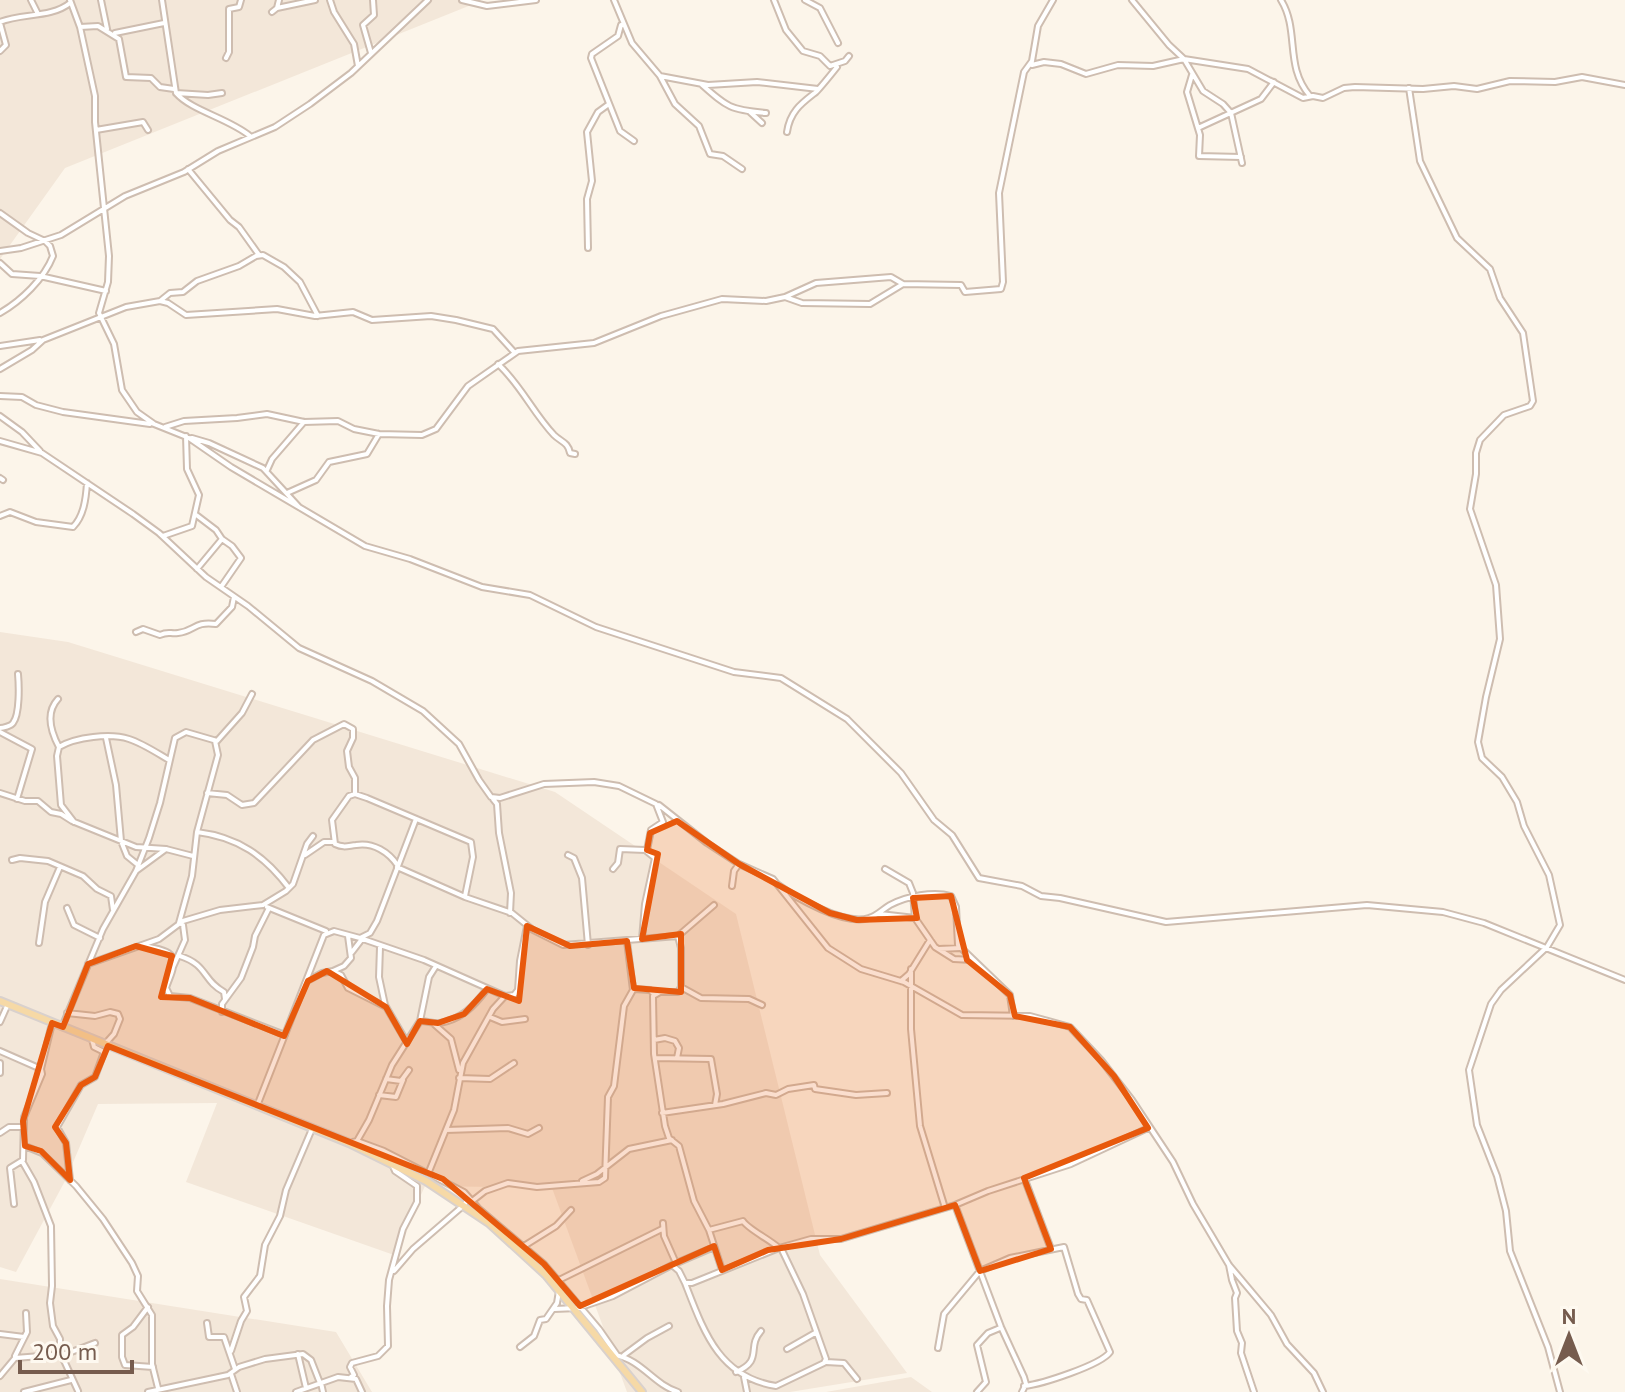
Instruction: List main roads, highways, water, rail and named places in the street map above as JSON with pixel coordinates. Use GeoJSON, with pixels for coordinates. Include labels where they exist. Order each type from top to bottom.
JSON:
{"type":"FeatureCollection","features":[{"type":"Feature","properties":{"kind":"main road"},"geometry":{"type":"LineString","coordinates":[[0,1001],[312,1129],[353,1142],[468,1202],[578,1307],[642,1392]]}}]}
